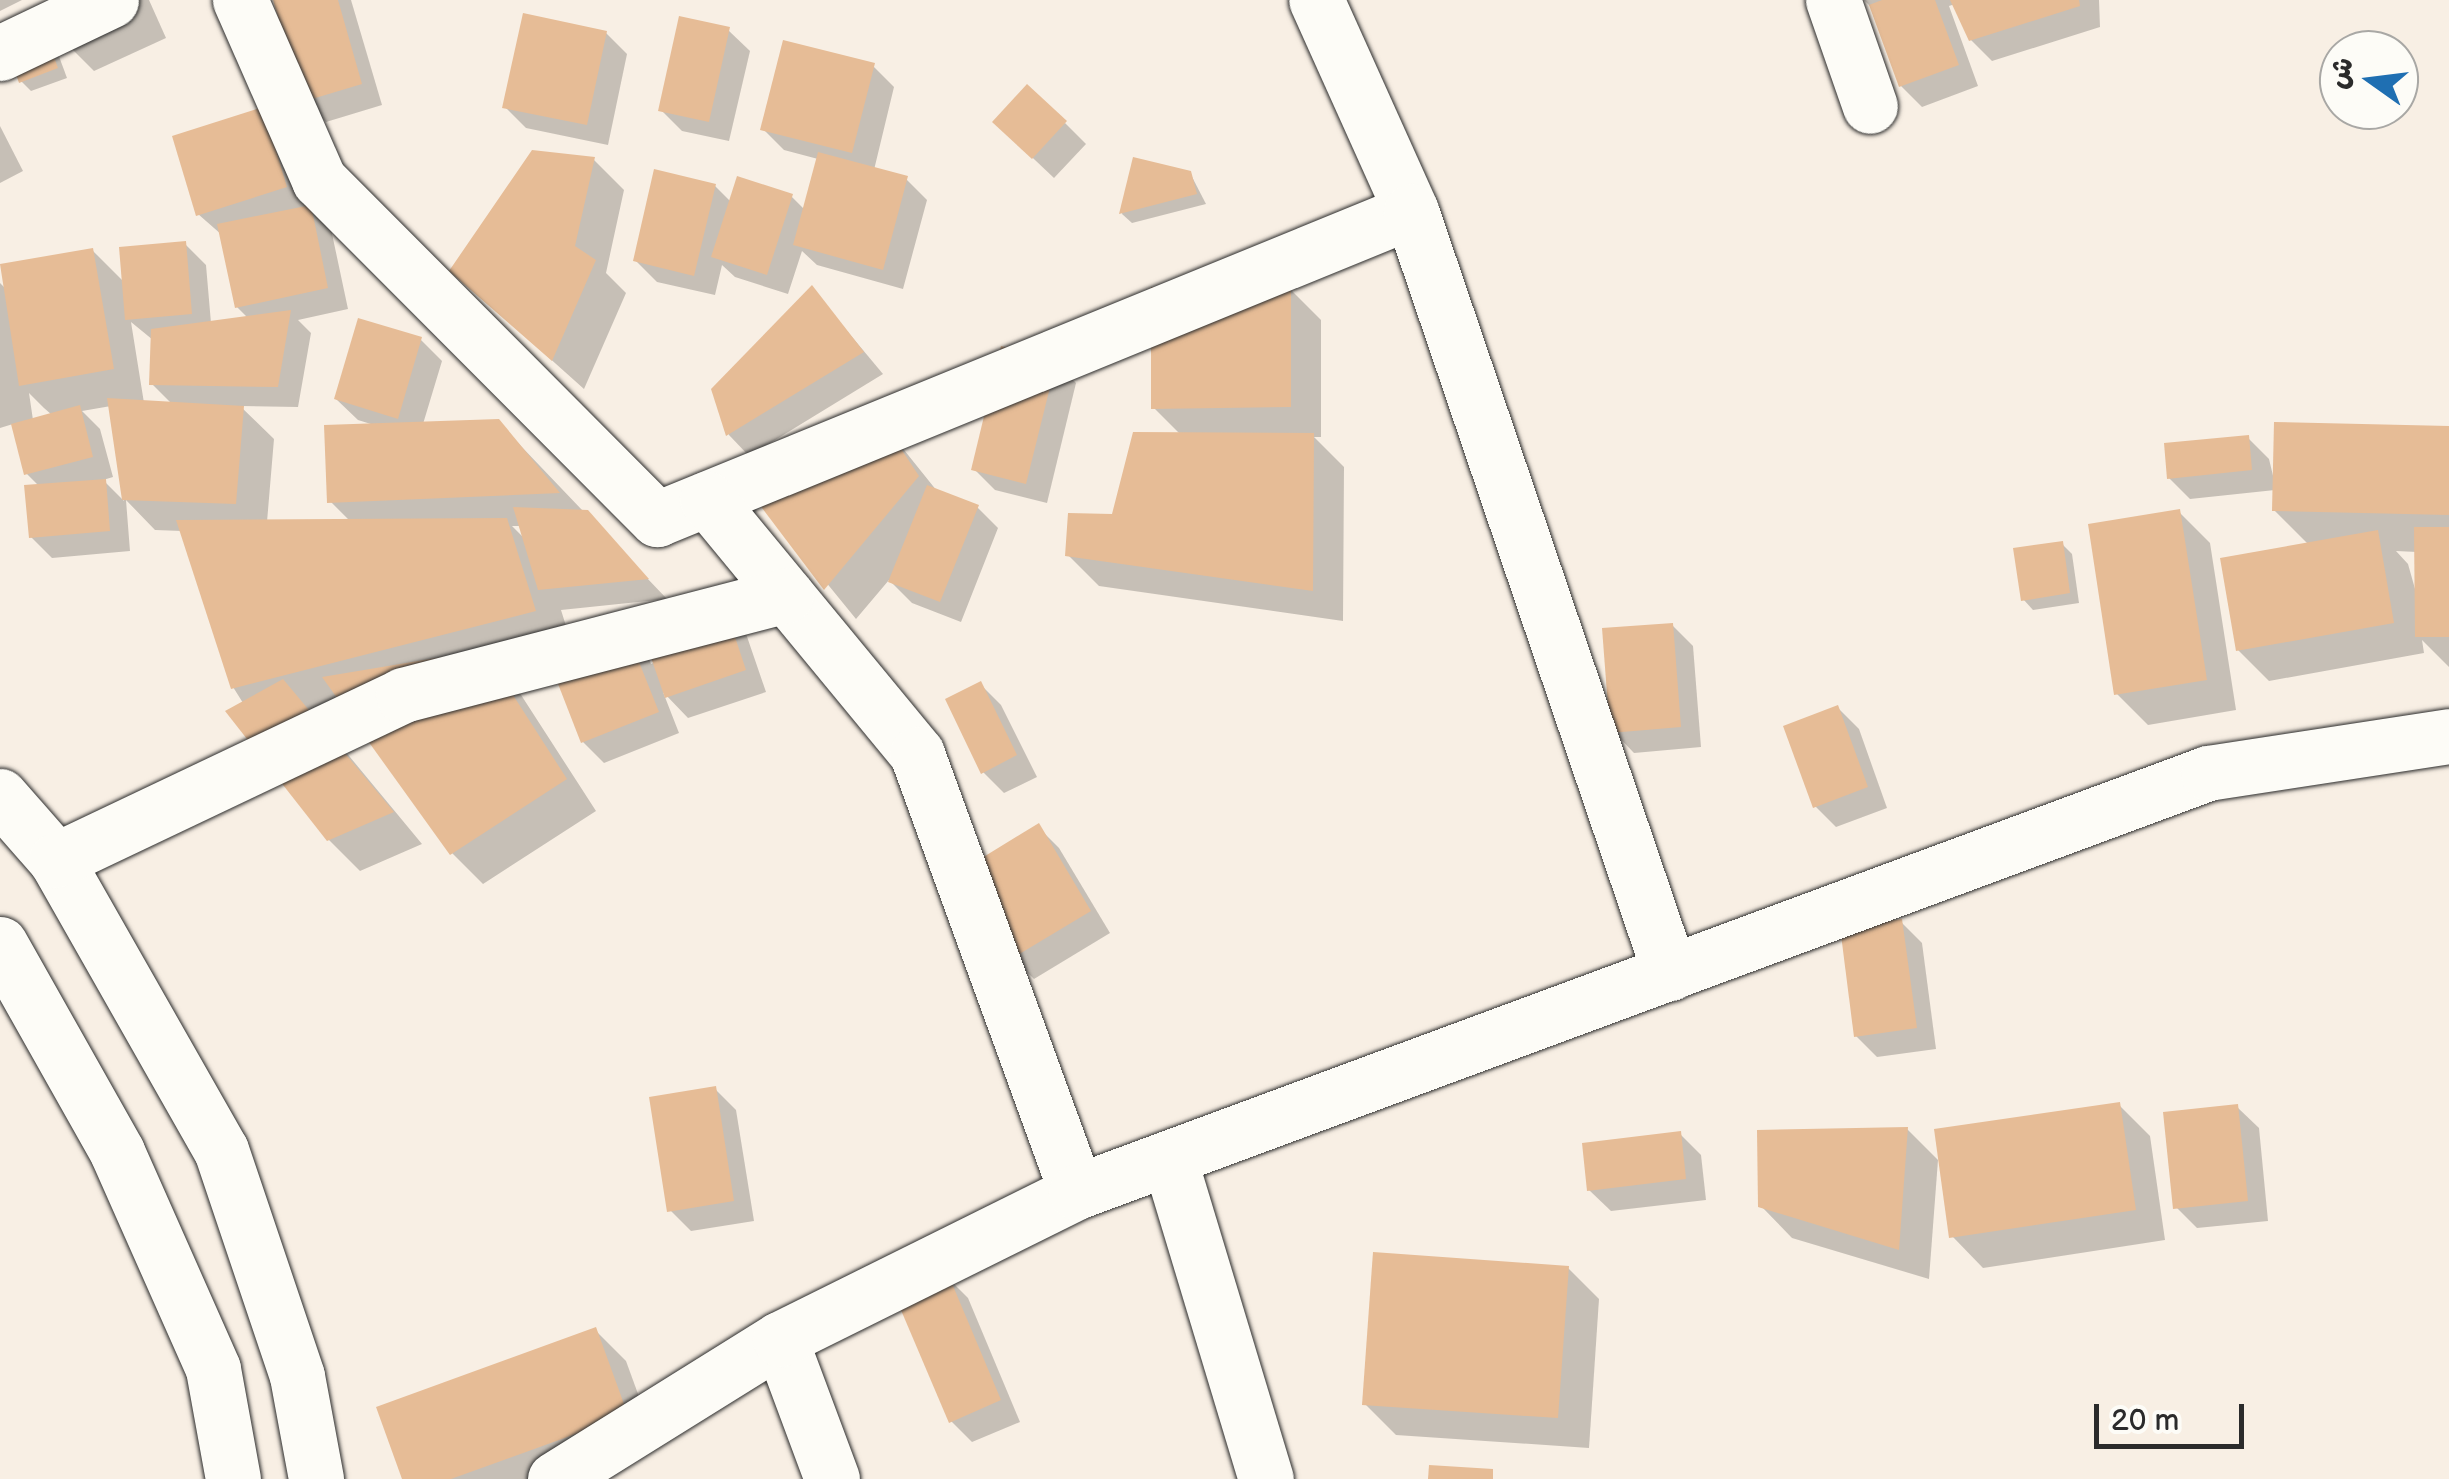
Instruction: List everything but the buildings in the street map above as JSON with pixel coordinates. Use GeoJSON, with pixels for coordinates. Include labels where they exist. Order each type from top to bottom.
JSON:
{"type":"FeatureCollection","features":[{"type":"Feature","properties":{"kind":"street"},"geometry":{"type":"LineString","coordinates":[[0,54],[111,0]]}},
{"type":"Feature","properties":{"kind":"street"},"geometry":{"type":"LineString","coordinates":[[240,0],[319,180],[657,519],[1412,211]]}},
{"type":"Feature","properties":{"kind":"street"},"geometry":{"type":"LineString","coordinates":[[1316,0],[1412,211],[1670,972]]}},
{"type":"Feature","properties":{"kind":"street"},"geometry":{"type":"LineString","coordinates":[[1833,0],[1870,106]]}},
{"type":"Feature","properties":{"kind":"street"},"geometry":{"type":"LineString","coordinates":[[706,499],[917,754],[1076,1192]]}},
{"type":"Feature","properties":{"kind":"street"},"geometry":{"type":"LineString","coordinates":[[56,860],[404,696],[786,596]]}},
{"type":"Feature","properties":{"kind":"street"},"geometry":{"type":"LineString","coordinates":[[555,1479],[780,1338],[1076,1192],[2208,773],[2449,736]]}},
{"type":"Feature","properties":{"kind":"street"},"geometry":{"type":"LineString","coordinates":[[0,796],[56,860],[221,1150],[296,1376],[316,1479]]}},
{"type":"Feature","properties":{"kind":"street"},"geometry":{"type":"LineString","coordinates":[[0,944],[117,1152],[205,1350],[233,1479]]}},
{"type":"Feature","properties":{"kind":"street"},"geometry":{"type":"LineString","coordinates":[[1170,1158],[1266,1479]]}},
{"type":"Feature","properties":{"kind":"street"},"geometry":{"type":"LineString","coordinates":[[780,1338],[832,1479]]}}]}
